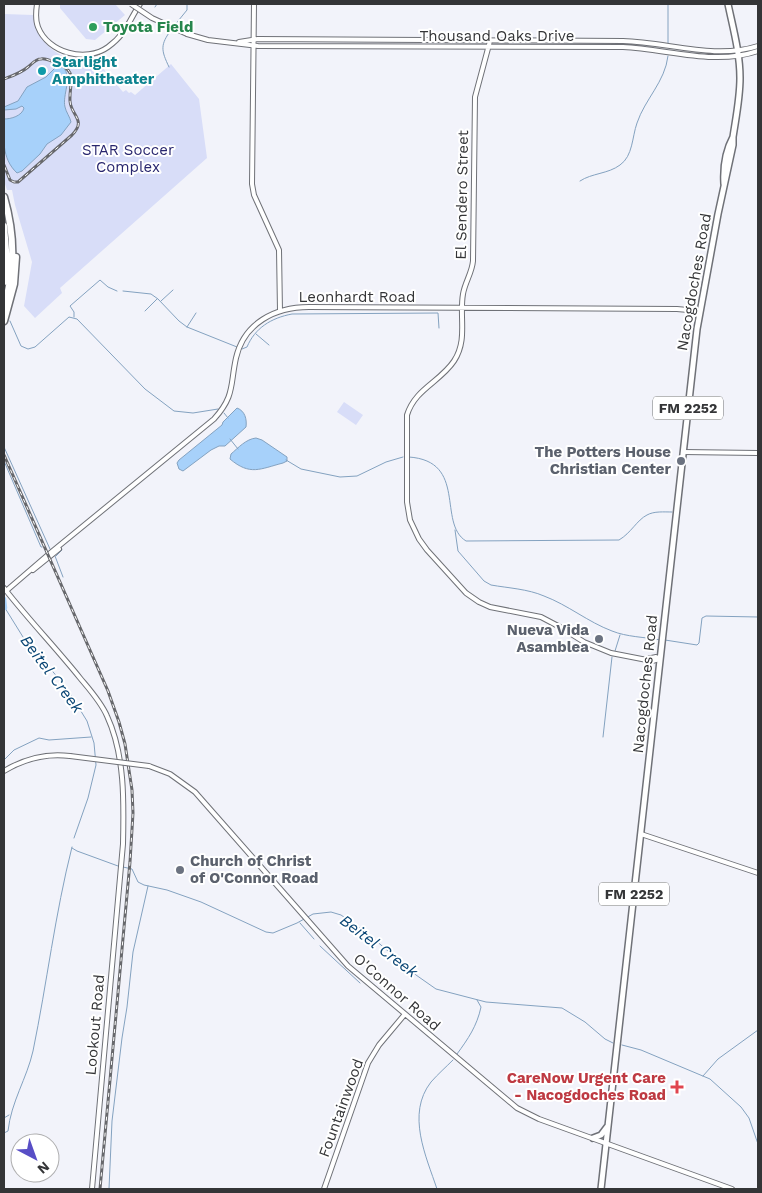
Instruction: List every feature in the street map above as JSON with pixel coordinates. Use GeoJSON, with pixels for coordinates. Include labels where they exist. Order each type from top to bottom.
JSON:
{"type":"FeatureCollection","features":[{"type":"Feature","properties":{"kind":"highway"},"geometry":{"type":"LineString","coordinates":[[4,197],[13,260],[4,305]]}},
{"type":"Feature","properties":{"kind":"highway"},"geometry":{"type":"LineString","coordinates":[[4,226],[15,244],[16,269],[13,292],[4,321]]}},
{"type":"Feature","properties":{"kind":"highway"},"geometry":{"type":"LineString","coordinates":[[4,243],[8,232]]}},
{"type":"Feature","properties":{"kind":"highway"},"geometry":{"type":"LineString","coordinates":[[4,282],[8,232]]}},
{"type":"Feature","properties":{"kind":"main road","name":"FM 2252"},"geometry":{"type":"LineString","coordinates":[[728,4],[738,53]]}},
{"type":"Feature","properties":{"kind":"main road","name":"Nacogdoches Road"},"geometry":{"type":"LineString","coordinates":[[601,1189],[699,312],[730,160],[739,92],[738,53]]}},
{"type":"Feature","properties":{"kind":"main road"},"geometry":{"type":"LineString","coordinates":[[593,1138],[601,1135],[608,1127]]}},
{"type":"Feature","properties":{"kind":"street"},"geometry":{"type":"LineString","coordinates":[[37,4],[37,25],[44,37],[56,48],[73,55],[99,51],[108,47],[123,34],[140,4]]}},
{"type":"Feature","properties":{"kind":"street","name":"Thousand Oaks Drive"},"geometry":{"type":"LineString","coordinates":[[131,4],[152,18],[187,34],[208,40],[254,46],[623,47],[648,49],[694,57],[758,51]]}},
{"type":"Feature","properties":{"kind":"street"},"geometry":{"type":"LineString","coordinates":[[254,4],[252,188],[279,250],[280,311]]}},
{"type":"Feature","properties":{"kind":"street","name":"Thousand Oaks Drive"},"geometry":{"type":"LineString","coordinates":[[234,42],[254,39],[640,41],[690,49],[738,53],[758,46]]}},
{"type":"Feature","properties":{"kind":"street","name":"El Sendero Street"},"geometry":{"type":"LineString","coordinates":[[490,41],[490,47],[475,97],[473,261],[464,291],[462,340],[457,356],[450,366],[418,395],[407,415],[407,502],[410,520],[415,532],[427,550],[460,588],[479,602],[490,607],[542,617],[584,642],[610,653],[630,657],[647,659],[656,657],[660,659]]}},
{"type":"Feature","properties":{"kind":"street","name":"Leonhardt Road"},"geometry":{"type":"LineString","coordinates":[[5,589],[28,573],[219,413],[231,394],[237,356],[247,334],[261,320],[280,311],[303,307],[677,309],[699,312]]}},
{"type":"Feature","properties":{"kind":"street"},"geometry":{"type":"LineString","coordinates":[[683,452],[758,453]]}},
{"type":"Feature","properties":{"kind":"street","name":"Lookout Road"},"geometry":{"type":"LineString","coordinates":[[5,589],[72,667],[107,716],[117,750],[124,799],[121,862],[92,1189]]}},
{"type":"Feature","properties":{"kind":"street","name":"O'Connor Road"},"geometry":{"type":"LineString","coordinates":[[4,771],[20,763],[53,755],[149,766],[170,774],[195,792],[356,974],[517,1108],[539,1119],[732,1189]]}},
{"type":"Feature","properties":{"kind":"street"},"geometry":{"type":"LineString","coordinates":[[641,834],[758,873]]}},
{"type":"Feature","properties":{"kind":"street","name":"Fountainwood"},"geometry":{"type":"LineString","coordinates":[[324,1189],[368,1063],[378,1045],[404,1014]]}},
{"type":"Feature","properties":{"kind":"green space","name":"Toyota Field"},"geometry":{"type":"Polygon","coordinates":[[[60,4],[115,4],[125,15],[95,40],[86,39],[60,8],[60,4]]]}},
{"type":"Feature","properties":{"kind":"green space","name":"STAR Soccer Complex"},"geometry":{"type":"Polygon","coordinates":[[[4,14],[33,15],[37,30],[45,43],[57,53],[71,59],[95,59],[123,92],[126,90],[135,95],[171,64],[199,99],[207,158],[60,288],[62,293],[35,318],[24,306],[32,262],[12,190],[7,190],[4,181],[4,14]]]}},
{"type":"Feature","properties":{"kind":"green space"},"geometry":{"type":"Polygon","coordinates":[[[344,402],[363,415],[356,425],[337,412],[344,402]]]}},
{"type":"Feature","properties":{"kind":"water"},"geometry":{"type":"Polygon","coordinates":[[[56,67],[63,67],[66,71],[67,81],[64,102],[71,122],[61,135],[47,144],[40,154],[22,171],[17,173],[8,161],[4,148],[4,119],[19,115],[24,108],[22,106],[16,109],[4,110],[4,107],[18,101],[27,87],[46,77],[56,67]]]}},
{"type":"Feature","properties":{"kind":"water"},"geometry":{"type":"Polygon","coordinates":[[[237,408],[245,416],[246,427],[225,446],[219,446],[211,450],[183,471],[179,469],[177,463],[179,460],[222,425],[237,408]]]}},
{"type":"Feature","properties":{"kind":"water"},"geometry":{"type":"Polygon","coordinates":[[[256,438],[287,457],[287,461],[255,470],[243,468],[230,459],[231,454],[239,447],[249,440],[256,438]]]}},
{"type":"Feature","properties":{"kind":"waterway"},"geometry":{"type":"LineString","coordinates":[[174,26],[187,10],[187,4]]}},
{"type":"Feature","properties":{"kind":"waterway"},"geometry":{"type":"LineString","coordinates":[[668,4],[668,44]]}},
{"type":"Feature","properties":{"kind":"waterway"},"geometry":{"type":"LineString","coordinates":[[169,67],[164,56],[163,44],[171,30]]}},
{"type":"Feature","properties":{"kind":"waterway"},"geometry":{"type":"LineString","coordinates":[[580,181],[615,168],[627,157],[635,128],[663,74],[668,56]]}},
{"type":"Feature","properties":{"kind":"waterway"},"geometry":{"type":"LineString","coordinates":[[74,317],[74,312],[70,306],[100,280],[108,287],[117,291]]}},
{"type":"Feature","properties":{"kind":"waterway"},"geometry":{"type":"LineString","coordinates":[[161,301],[173,290]]}},
{"type":"Feature","properties":{"kind":"waterway"},"geometry":{"type":"LineString","coordinates":[[123,291],[151,294],[187,327],[237,347]]}},
{"type":"Feature","properties":{"kind":"waterway"},"geometry":{"type":"LineString","coordinates":[[145,311],[157,299]]}},
{"type":"Feature","properties":{"kind":"waterway"},"geometry":{"type":"LineString","coordinates":[[187,327],[196,313]]}},
{"type":"Feature","properties":{"kind":"waterway"},"geometry":{"type":"LineString","coordinates":[[242,349],[247,347],[259,329],[277,318],[292,314],[438,313],[439,328]]}},
{"type":"Feature","properties":{"kind":"waterway"},"geometry":{"type":"LineString","coordinates":[[10,321],[21,346],[28,349],[35,347],[69,317],[77,319],[145,389],[174,411],[193,413],[218,409]]}},
{"type":"Feature","properties":{"kind":"waterway"},"geometry":{"type":"LineString","coordinates":[[256,334],[269,345]]}},
{"type":"Feature","properties":{"kind":"waterway"},"geometry":{"type":"LineString","coordinates":[[224,413],[228,418]]}},
{"type":"Feature","properties":{"kind":"waterway"},"geometry":{"type":"LineString","coordinates":[[230,439],[238,449]]}},
{"type":"Feature","properties":{"kind":"waterway"},"geometry":{"type":"LineString","coordinates":[[4,447],[50,549]]}},
{"type":"Feature","properties":{"kind":"waterway"},"geometry":{"type":"LineString","coordinates":[[286,460],[301,469],[340,477],[357,476],[386,462],[403,457]]}},
{"type":"Feature","properties":{"kind":"waterway"},"geometry":{"type":"LineString","coordinates":[[409,457],[427,461],[439,469],[449,494],[453,521],[458,532],[466,541],[619,540],[647,515],[656,512],[672,512]]}},
{"type":"Feature","properties":{"kind":"waterway"},"geometry":{"type":"LineString","coordinates":[[4,461],[42,547]]}},
{"type":"Feature","properties":{"kind":"waterway"},"geometry":{"type":"LineString","coordinates":[[455,530],[458,551],[484,581],[491,585],[538,594],[618,633],[661,640]]}},
{"type":"Feature","properties":{"kind":"waterway"},"geometry":{"type":"LineString","coordinates":[[56,556],[62,550]]}},
{"type":"Feature","properties":{"kind":"waterway"},"geometry":{"type":"LineString","coordinates":[[55,556],[63,577]]}},
{"type":"Feature","properties":{"kind":"waterway","name":"Beitel Creek"},"geometry":{"type":"LineString","coordinates":[[4,599],[5,608]]}},
{"type":"Feature","properties":{"kind":"waterway","name":"Beitel Creek"},"geometry":{"type":"LineString","coordinates":[[5,608],[23,637],[66,687],[87,721],[94,743],[96,765],[88,798],[74,838]]}},
{"type":"Feature","properties":{"kind":"waterway"},"geometry":{"type":"LineString","coordinates":[[665,640],[697,645],[699,643],[702,618],[706,616],[758,617]]}},
{"type":"Feature","properties":{"kind":"waterway"},"geometry":{"type":"LineString","coordinates":[[615,651],[620,635]]}},
{"type":"Feature","properties":{"kind":"waterway"},"geometry":{"type":"LineString","coordinates":[[603,737],[612,657]]}},
{"type":"Feature","properties":{"kind":"waterway"},"geometry":{"type":"LineString","coordinates":[[4,760],[14,750],[39,738],[49,740],[91,737]]}},
{"type":"Feature","properties":{"kind":"waterway"},"geometry":{"type":"LineString","coordinates":[[4,1133],[8,1131],[12,1110],[33,1051],[72,847]]}},
{"type":"Feature","properties":{"kind":"waterway","name":"Beitel Creek"},"geometry":{"type":"LineString","coordinates":[[72,848],[118,866]]}},
{"type":"Feature","properties":{"kind":"waterway","name":"Beitel Creek"},"geometry":{"type":"LineString","coordinates":[[123,867],[132,869],[138,882],[144,885],[167,890],[201,902],[266,932],[273,933],[313,914],[331,912],[341,915],[367,933],[416,975],[436,989],[486,1002],[562,1008],[613,1043]]}},
{"type":"Feature","properties":{"kind":"waterway"},"geometry":{"type":"LineString","coordinates":[[109,1189],[112,1121],[133,952],[148,886]]}},
{"type":"Feature","properties":{"kind":"waterway"},"geometry":{"type":"LineString","coordinates":[[300,923],[314,939]]}},
{"type":"Feature","properties":{"kind":"waterway"},"geometry":{"type":"LineString","coordinates":[[320,946],[360,983]]}},
{"type":"Feature","properties":{"kind":"waterway"},"geometry":{"type":"LineString","coordinates":[[457,1054],[475,1026],[481,1007],[477,1000]]}},
{"type":"Feature","properties":{"kind":"waterway"},"geometry":{"type":"LineString","coordinates":[[703,1076],[718,1059],[758,1030]]}},
{"type":"Feature","properties":{"kind":"waterway","name":"Beitel Creek"},"geometry":{"type":"LineString","coordinates":[[622,1045],[641,1050],[710,1079],[741,1107],[749,1118],[758,1144]]}},
{"type":"Feature","properties":{"kind":"waterway"},"geometry":{"type":"LineString","coordinates":[[437,1189],[421,1135],[420,1108],[424,1094],[431,1082],[453,1060]]}},
{"type":"Feature","properties":{"kind":"waterway"},"geometry":{"type":"LineString","coordinates":[[4,1118],[9,1115]]}},
{"type":"Feature","properties":{"kind":"railway"},"geometry":{"type":"LineString","coordinates":[[4,79],[22,71],[39,59],[47,59],[63,66],[70,74],[70,101],[78,122],[76,130],[72,135],[18,182],[10,180],[4,165]]}},
{"type":"Feature","properties":{"kind":"railway"},"geometry":{"type":"LineString","coordinates":[[4,455],[108,691],[125,744],[132,790],[133,813],[130,862],[100,1189]]}},
{"type":"Feature","properties":{"kind":"place","name":"Toyota Field"},"geometry":{"type":"Point","coordinates":[93,27]}},
{"type":"Feature","properties":{"kind":"place","name":"Starlight Amphitheater"},"geometry":{"type":"Point","coordinates":[42,71]}},
{"type":"Feature","properties":{"kind":"place","name":"The Potters House Christian Center"},"geometry":{"type":"Point","coordinates":[681,461]}},
{"type":"Feature","properties":{"kind":"place","name":"Nueva Vida Asamblea"},"geometry":{"type":"Point","coordinates":[599,639]}},
{"type":"Feature","properties":{"kind":"place","name":"Church of Christ of O'Connor Road"},"geometry":{"type":"Point","coordinates":[180,870]}},
{"type":"Feature","properties":{"kind":"place","name":"CareNow Urgent Care - Nacogdoches Road"},"geometry":{"type":"Point","coordinates":[677,1087]}}]}
